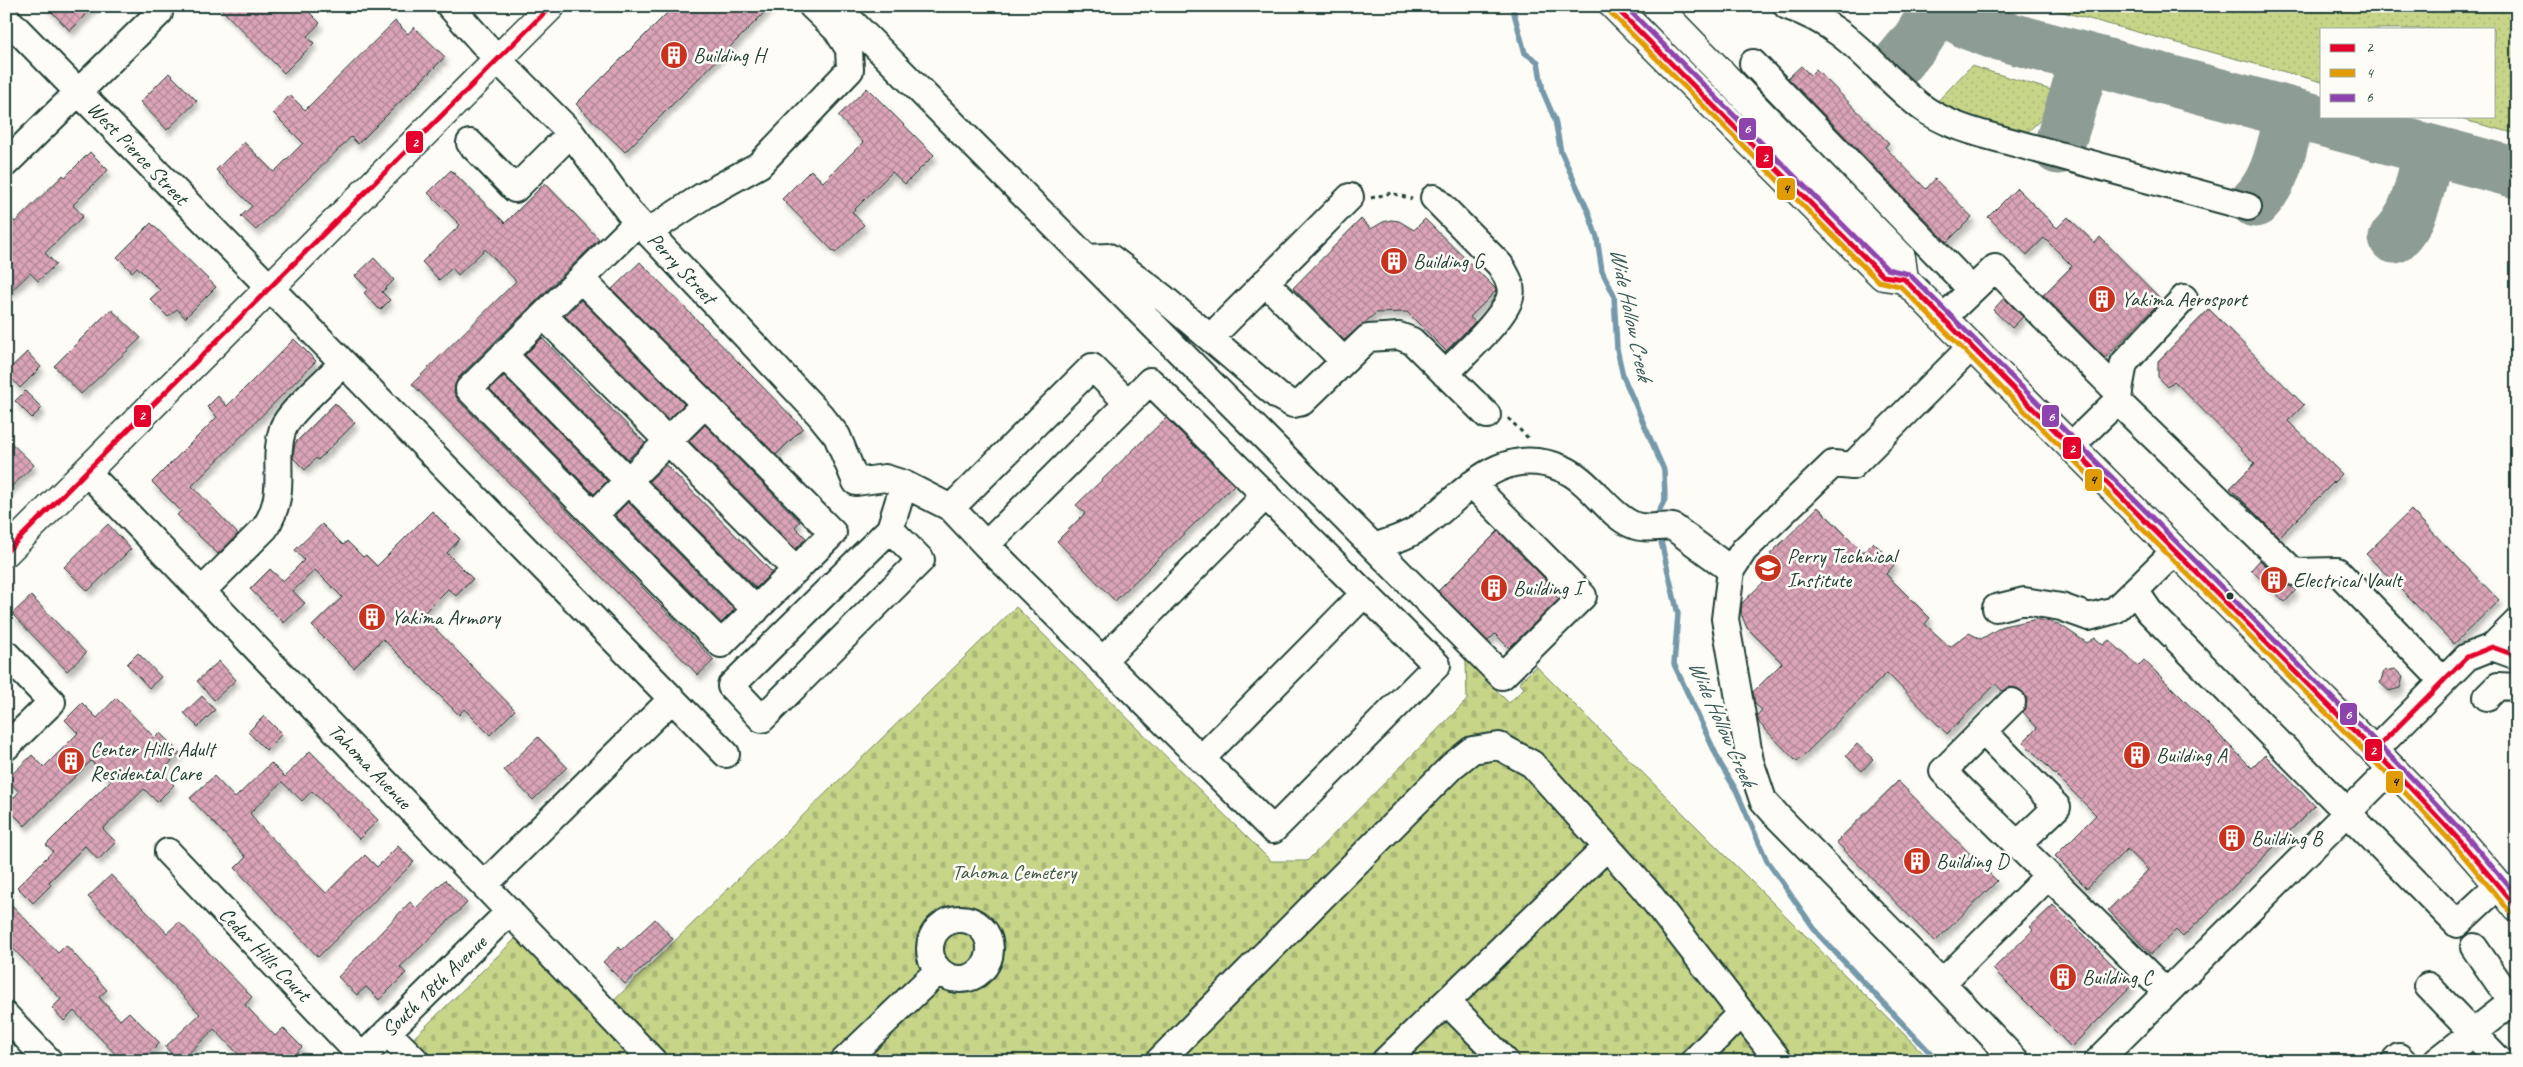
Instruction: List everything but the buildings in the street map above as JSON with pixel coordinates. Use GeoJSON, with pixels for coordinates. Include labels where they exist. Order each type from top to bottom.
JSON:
{"type":"FeatureCollection","features":[{"type":"Feature","properties":{"kind":"main road"},"geometry":{"type":"LineString","coordinates":[[6,552],[551,6]]}},
{"type":"Feature","properties":{"kind":"main road"},"geometry":{"type":"LineString","coordinates":[[1614,6],[1883,276],[1904,279],[1972,346],[2382,760],[2488,870],[2517,908]]}},
{"type":"Feature","properties":{"kind":"main road"},"geometry":{"type":"LineString","coordinates":[[1656,6],[1901,257],[1904,279]]}},
{"type":"Feature","properties":{"kind":"street","name":"Perry Street"},"geometry":{"type":"LineString","coordinates":[[450,6],[498,60],[571,133],[643,227],[820,415],[837,436],[856,482],[885,478],[904,484]]}},
{"type":"Feature","properties":{"kind":"street"},"geometry":{"type":"LineString","coordinates":[[581,279],[833,533],[721,644],[469,390],[581,279],[643,227],[759,165],[850,70],[849,49],[836,30],[812,6]]}},
{"type":"Feature","properties":{"kind":"street"},"geometry":{"type":"LineString","coordinates":[[836,6],[1502,676],[1583,596],[1472,484]]}},
{"type":"Feature","properties":{"kind":"street"},"geometry":{"type":"LineString","coordinates":[[1787,6],[1820,19],[1839,31],[1856,44],[1914,102],[1946,122],[2248,207]]}},
{"type":"Feature","properties":{"kind":"street"},"geometry":{"type":"LineString","coordinates":[[6,163],[159,13]]}},
{"type":"Feature","properties":{"kind":"street","name":"West Pierce Street"},"geometry":{"type":"LineString","coordinates":[[6,18],[726,754]]}},
{"type":"Feature","properties":{"kind":"street"},"geometry":{"type":"LineString","coordinates":[[1753,63],[1972,290]]}},
{"type":"Feature","properties":{"kind":"street"},"geometry":{"type":"LineString","coordinates":[[470,143],[515,189],[571,133]]}},
{"type":"Feature","properties":{"kind":"street"},"geometry":{"type":"LineString","coordinates":[[1210,338],[1350,197]]}},
{"type":"Feature","properties":{"kind":"street"},"geometry":{"type":"LineString","coordinates":[[1434,198],[1500,265],[1510,284],[1510,296],[1505,310],[1445,374]]}},
{"type":"Feature","properties":{"kind":"street"},"geometry":{"type":"LineString","coordinates":[[1086,258],[1109,257],[1162,297],[1278,396],[1293,404],[1302,402],[1368,338],[1399,336],[1412,341],[1487,415]]}},
{"type":"Feature","properties":{"kind":"street"},"geometry":{"type":"LineString","coordinates":[[1943,318],[1995,268],[2118,397],[2294,572],[2337,570],[2443,681]]}},
{"type":"Feature","properties":{"kind":"street"},"geometry":{"type":"LineString","coordinates":[[1265,282],[1344,361]]}},
{"type":"Feature","properties":{"kind":"street"},"geometry":{"type":"LineString","coordinates":[[2071,446],[2118,397],[2124,362],[2184,298]]}},
{"type":"Feature","properties":{"kind":"street"},"geometry":{"type":"LineString","coordinates":[[544,316],[796,570]]}},
{"type":"Feature","properties":{"kind":"street"},"geometry":{"type":"LineString","coordinates":[[1972,346],[1852,466],[1833,464],[1744,550],[1731,570],[1725,619],[1750,761],[1764,800],[1779,818],[2016,1061]]}},
{"type":"Feature","properties":{"kind":"street"},"geometry":{"type":"LineString","coordinates":[[504,355],[756,610]]}},
{"type":"Feature","properties":{"kind":"street"},"geometry":{"type":"LineString","coordinates":[[202,591],[264,528],[276,510],[280,487],[281,438],[286,421],[343,363]]}},
{"type":"Feature","properties":{"kind":"street"},"geometry":{"type":"LineString","coordinates":[[950,508],[1092,367],[1128,403]]}},
{"type":"Feature","properties":{"kind":"street"},"geometry":{"type":"LineString","coordinates":[[890,529],[921,560],[762,719],[731,686],[890,529],[904,484],[950,508],[986,546],[1273,830],[1437,665],[1150,381],[986,546]]}},
{"type":"Feature","properties":{"kind":"street"},"geometry":{"type":"LineString","coordinates":[[594,515],[705,404]]}},
{"type":"Feature","properties":{"kind":"street"},"geometry":{"type":"LineString","coordinates":[[1374,547],[1402,538],[1417,530],[1485,473],[1506,466],[1540,462],[1560,467],[1574,474],[1634,526],[1657,527],[1681,532],[1731,570]]}},
{"type":"Feature","properties":{"kind":"street","name":"Tahoma Avenue"},"geometry":{"type":"LineString","coordinates":[[87,472],[653,1061]]}},
{"type":"Feature","properties":{"kind":"street"},"geometry":{"type":"LineString","coordinates":[[1102,660],[1266,495]]}},
{"type":"Feature","properties":{"kind":"street"},"geometry":{"type":"LineString","coordinates":[[1996,608],[2024,601],[2061,607],[2089,617],[2115,610],[2136,592],[2175,551]]}},
{"type":"Feature","properties":{"kind":"street"},"geometry":{"type":"LineString","coordinates":[[2136,592],[2149,611],[2457,924],[2499,885]]}},
{"type":"Feature","properties":{"kind":"street"},"geometry":{"type":"LineString","coordinates":[[1201,759],[1365,593]]}},
{"type":"Feature","properties":{"kind":"street"},"geometry":{"type":"LineString","coordinates":[[2098,1061],[2348,812],[2382,760],[2443,681],[2467,657],[2492,648],[2517,622]]}},
{"type":"Feature","properties":{"kind":"street"},"geometry":{"type":"LineString","coordinates":[[2492,648],[2517,656]]}},
{"type":"Feature","properties":{"kind":"street"},"geometry":{"type":"LineString","coordinates":[[6,654],[52,702],[6,747]]}},
{"type":"Feature","properties":{"kind":"street"},"geometry":{"type":"LineString","coordinates":[[2487,697],[2498,686],[2517,687]]}},
{"type":"Feature","properties":{"kind":"street"},"geometry":{"type":"LineString","coordinates":[[484,885],[672,699]]}},
{"type":"Feature","properties":{"kind":"street"},"geometry":{"type":"LineString","coordinates":[[2012,702],[1943,771],[2166,992]]}},
{"type":"Feature","properties":{"kind":"street"},"geometry":{"type":"LineString","coordinates":[[1983,731],[2057,807],[2017,845]]}},
{"type":"Feature","properties":{"kind":"street"},"geometry":{"type":"LineString","coordinates":[[1158,1061],[1452,766],[1472,750],[1499,746],[1532,764],[1645,889],[1779,1061]]}},
{"type":"Feature","properties":{"kind":"street"},"geometry":{"type":"LineString","coordinates":[[1385,1061],[1607,847]]}},
{"type":"Feature","properties":{"kind":"street","name":"Cedar Hills Court"},"geometry":{"type":"LineString","coordinates":[[168,852],[360,1059]]}},
{"type":"Feature","properties":{"kind":"street"},"geometry":{"type":"LineString","coordinates":[[1942,983],[2048,876]]}},
{"type":"Feature","properties":{"kind":"street","name":"South 18th Avenue"},"geometry":{"type":"LineString","coordinates":[[360,1059],[510,911]]}},
{"type":"Feature","properties":{"kind":"street"},"geometry":{"type":"LineString","coordinates":[[2437,1061],[2514,1000],[2474,947]]}},
{"type":"Feature","properties":{"kind":"street"},"geometry":{"type":"LineString","coordinates":[[844,1061],[938,971]]}},
{"type":"Feature","properties":{"kind":"street"},"geometry":{"type":"LineString","coordinates":[[2428,986],[2500,1061]]}},
{"type":"Feature","properties":{"kind":"street"},"geometry":{"type":"LineString","coordinates":[[1447,1002],[1505,1061]]}},
{"type":"Feature","properties":{"kind":"street"},"geometry":{"type":"LineString","coordinates":[[1694,1061],[1741,1013]]}},
{"type":"Feature","properties":{"kind":"street"},"geometry":{"type":"LineString","coordinates":[[6,1016],[49,1061]]}},
{"type":"Feature","properties":{"kind":"street"},"geometry":{"type":"LineString","coordinates":[[387,1032],[416,1061]]}},
{"type":"Feature","properties":{"kind":"street"},"geometry":{"type":"LineString","coordinates":[[2395,1061],[2399,1056],[2403,1061]]}},
{"type":"Feature","properties":{"kind":"path"},"geometry":{"type":"LineString","coordinates":[[1350,197],[1359,207],[1377,195],[1391,192],[1402,195],[1426,207],[1434,198]]}},
{"type":"Feature","properties":{"kind":"green space"},"geometry":{"type":"Polygon","coordinates":[[[2041,6],[2517,6],[2517,134],[2457,118],[2496,118],[2496,28],[2320,28],[2320,81],[2041,6]]]}},
{"type":"Feature","properties":{"kind":"green space"},"geometry":{"type":"Polygon","coordinates":[[[1971,66],[2051,90],[2055,96],[2053,109],[2017,141],[1933,106],[1971,66]]]}},
{"type":"Feature","properties":{"kind":"green space","name":"Tahoma Cemetery"},"geometry":{"type":"Polygon","coordinates":[[[1016,607],[1271,861],[1307,861],[1467,700],[1466,660],[1509,703],[1524,688],[1519,683],[1536,666],[1931,1061],[390,1061],[517,937],[596,1018],[1016,607]]]}},
{"type":"Feature","properties":{"kind":"waterway","name":"Wide Hollow Creek"},"geometry":{"type":"LineString","coordinates":[[1512,6],[1525,53],[1538,62],[1543,92],[1555,120],[1561,152],[1588,211],[1597,238],[1602,271],[1614,295],[1617,349],[1623,376],[1664,470],[1665,499],[1655,519]]}},
{"type":"Feature","properties":{"kind":"waterway","name":"Wide Hollow Creek"},"geometry":{"type":"LineString","coordinates":[[1659,533],[1678,614],[1674,664],[1721,765],[1736,790],[1767,861],[1818,934],[1938,1061]]}},
{"type":"Feature","properties":{"kind":"taxiway"},"geometry":{"type":"LineString","coordinates":[[1938,6],[1968,24],[1992,33],[2517,173]]}},
{"type":"Feature","properties":{"kind":"taxiway"},"geometry":{"type":"LineString","coordinates":[[1893,69],[1917,40],[1938,7]]}},
{"type":"Feature","properties":{"kind":"taxiway"},"geometry":{"type":"LineString","coordinates":[[2058,149],[2086,59]]}},
{"type":"Feature","properties":{"kind":"taxiway"},"geometry":{"type":"LineString","coordinates":[[2255,202],[2263,193],[2274,171],[2291,113]]}},
{"type":"Feature","properties":{"kind":"taxiway"},"geometry":{"type":"LineString","coordinates":[[2394,238],[2402,229],[2413,209],[2429,150]]}},
{"type":"Feature","properties":{"kind":"transit line","name":"2"},"geometry":{"type":"LineString","coordinates":[[6,552],[551,6]]}},
{"type":"Feature","properties":{"kind":"transit line","name":"2"},"geometry":{"type":"LineString","coordinates":[[1614,6],[1883,276],[1904,279],[2402,779],[2461,842],[2517,908]]}},
{"type":"Feature","properties":{"kind":"transit line","name":"6"},"geometry":{"type":"LineString","coordinates":[[1625,6],[1887,269],[1909,274],[2408,774],[2467,837],[2517,896]]}},
{"type":"Feature","properties":{"kind":"transit line","name":"4"},"geometry":{"type":"LineString","coordinates":[[1609,11],[1878,281],[1900,286],[2397,784],[2456,847],[2511,913]]}},
{"type":"Feature","properties":{"kind":"transit line","name":"2"},"geometry":{"type":"LineString","coordinates":[[2374,751],[2467,657],[2492,647],[2517,656]]}},
{"type":"Feature","properties":{"kind":"place","name":"Building H"},"geometry":{"type":"Point","coordinates":[674,55]}},
{"type":"Feature","properties":{"kind":"place","name":"Building G"},"geometry":{"type":"Point","coordinates":[1394,261]}},
{"type":"Feature","properties":{"kind":"place","name":"Yakima Aerosport"},"geometry":{"type":"Point","coordinates":[2102,299]}},
{"type":"Feature","properties":{"kind":"place","name":"Perry Technical Institute"},"geometry":{"type":"Point","coordinates":[1768,568]}},
{"type":"Feature","properties":{"kind":"place","name":"Electrical Vault"},"geometry":{"type":"Point","coordinates":[2274,580]}},
{"type":"Feature","properties":{"kind":"place","name":"Building I"},"geometry":{"type":"Point","coordinates":[1494,588]}},
{"type":"Feature","properties":{"kind":"place","name":"Yakima Armory"},"geometry":{"type":"Point","coordinates":[372,617]}},
{"type":"Feature","properties":{"kind":"place","name":"Building A"},"geometry":{"type":"Point","coordinates":[2137,755]}},
{"type":"Feature","properties":{"kind":"place","name":"Center Hills Adult Residental Care"},"geometry":{"type":"Point","coordinates":[71,761]}},
{"type":"Feature","properties":{"kind":"place","name":"Building B"},"geometry":{"type":"Point","coordinates":[2232,838]}},
{"type":"Feature","properties":{"kind":"place","name":"Building D"},"geometry":{"type":"Point","coordinates":[1917,861]}},
{"type":"Feature","properties":{"kind":"place","name":"Building C"},"geometry":{"type":"Point","coordinates":[2063,977]}}]}
